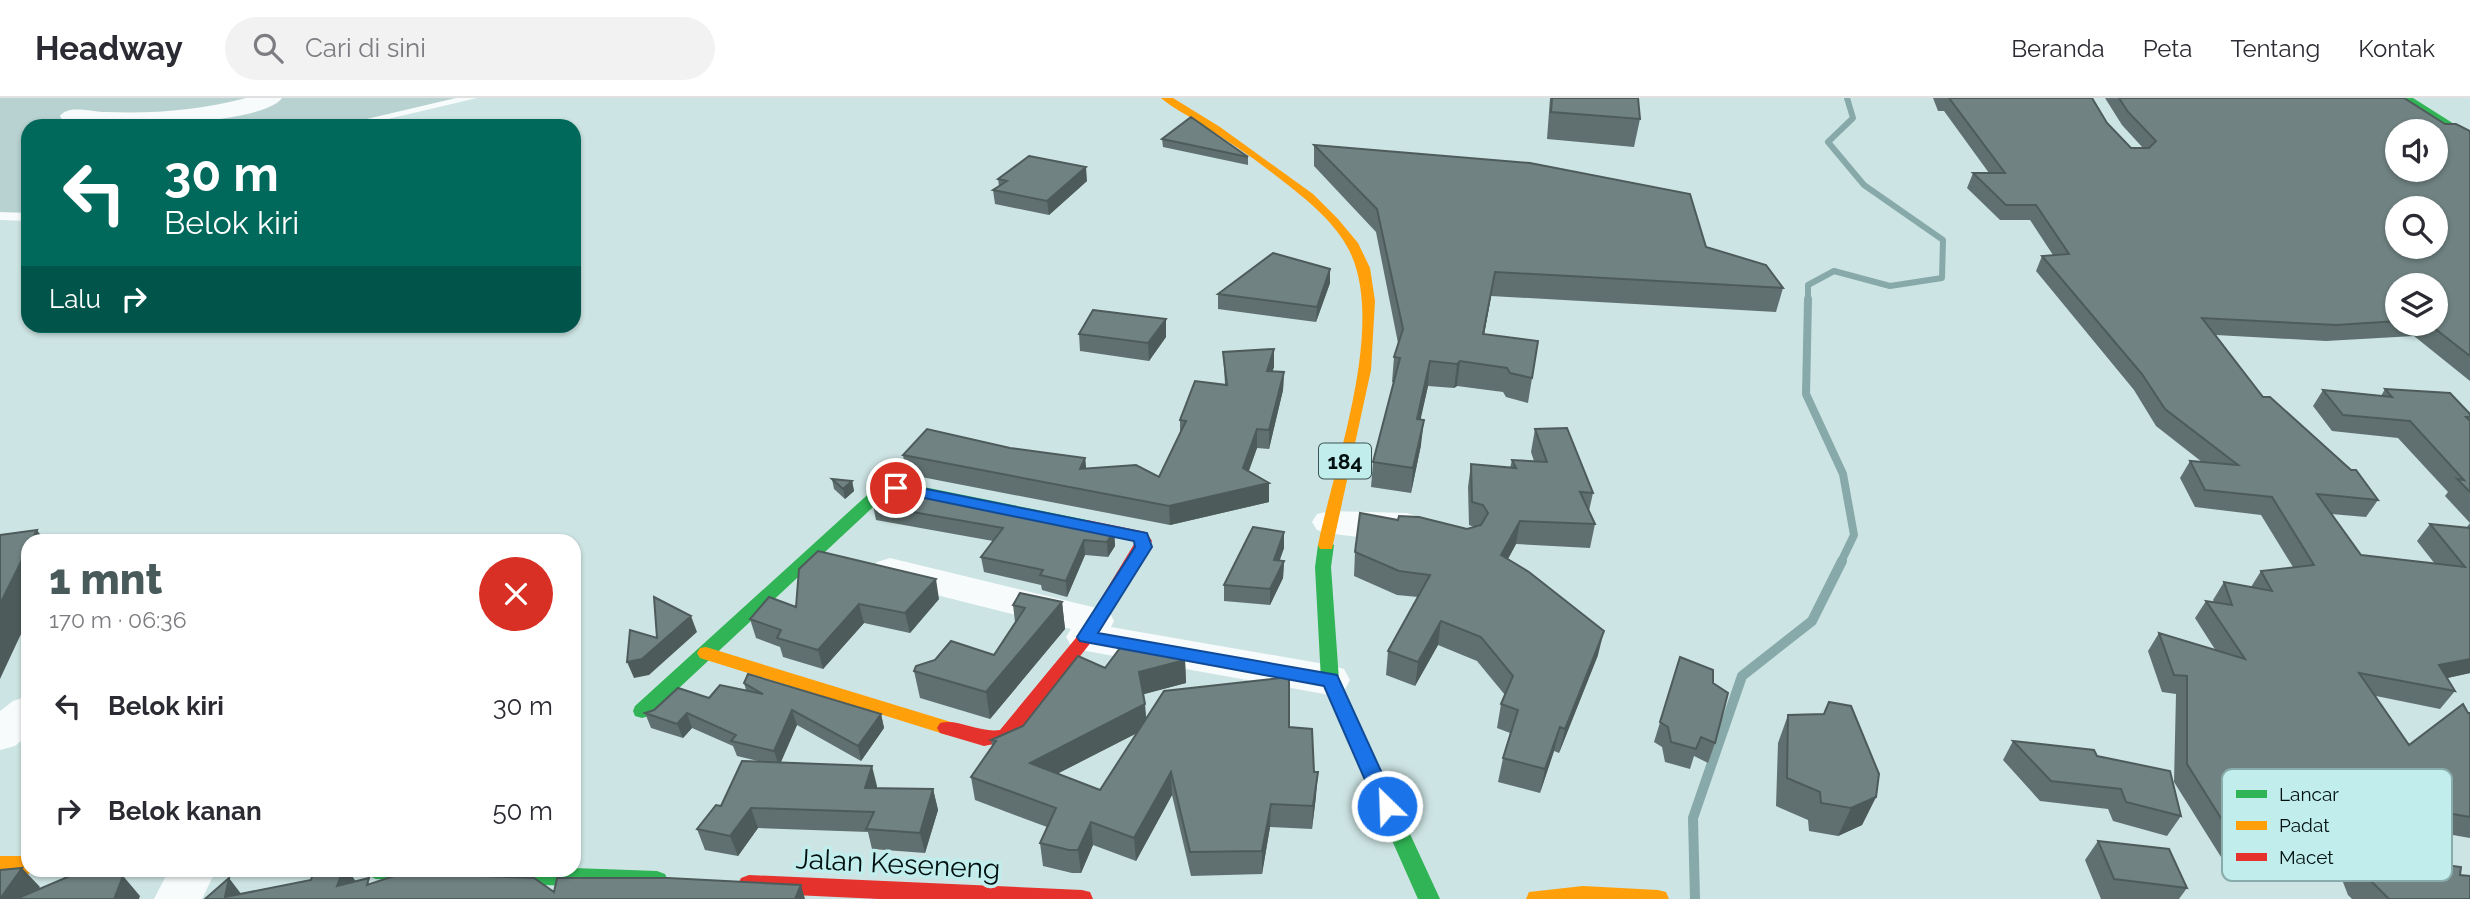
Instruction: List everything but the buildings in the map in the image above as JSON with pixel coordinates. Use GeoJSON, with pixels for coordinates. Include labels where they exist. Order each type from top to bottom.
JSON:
{"type":"FeatureCollection","features":[{"type":"Feature","properties":{"kind":"main road","name":"184"},"geometry":{"type":"LineString","coordinates":[[1166,98],[1219,128],[1293,183],[1335,221],[1359,254],[1367,282],[1368,324],[1356,414],[1330,522],[1322,586],[1330,680],[1429,899]]}},
{"type":"Feature","properties":{"kind":"main road"},"geometry":{"type":"LineString","coordinates":[[2406,98],[2470,138]]}},
{"type":"Feature","properties":{"kind":"main road"},"geometry":{"type":"LineString","coordinates":[[642,711],[873,495],[899,487],[1140,536],[1144,541],[1143,547],[1090,629],[1007,735],[990,740],[706,653]]}},
{"type":"Feature","properties":{"kind":"main road"},"geometry":{"type":"LineString","coordinates":[[0,865],[21,865]]}},
{"type":"Feature","properties":{"kind":"main road"},"geometry":{"type":"LineString","coordinates":[[568,877],[677,881]]}},
{"type":"Feature","properties":{"kind":"main road","name":"Jalan Keseneng"},"geometry":{"type":"LineString","coordinates":[[731,883],[825,893],[1082,899]]}},
{"type":"Feature","properties":{"kind":"main road"},"geometry":{"type":"LineString","coordinates":[[1537,899],[1560,895],[1612,895],[1658,899]]}},
{"type":"Feature","properties":{"kind":"street"},"geometry":{"type":"LineString","coordinates":[[156,119],[210,113],[271,98]]}},
{"type":"Feature","properties":{"kind":"street"},"geometry":{"type":"LineString","coordinates":[[71,116],[94,119]]}},
{"type":"Feature","properties":{"kind":"street"},"geometry":{"type":"LineString","coordinates":[[1330,522],[1394,524],[1440,530]]}},
{"type":"Feature","properties":{"kind":"street"},"geometry":{"type":"LineString","coordinates":[[812,553],[1048,607],[1090,629],[1330,680]]}},
{"type":"Feature","properties":{"kind":"street"},"geometry":{"type":"LineString","coordinates":[[0,734],[21,718]]}},
{"type":"Feature","properties":{"kind":"street"},"geometry":{"type":"LineString","coordinates":[[178,899],[189,877]]}},
{"type":"Feature","properties":{"kind":"lane"},"geometry":{"type":"LineString","coordinates":[[375,119],[471,98]]}},
{"type":"Feature","properties":{"kind":"lane"},"geometry":{"type":"LineString","coordinates":[[0,216],[21,217]]}},
{"type":"Feature","properties":{"kind":"shaded area"},"geometry":{"type":"Polygon","coordinates":[[[0,98],[467,98],[391,119],[21,119],[21,216],[0,213],[0,98]]]}},
{"type":"Feature","properties":{"kind":"waterway"},"geometry":{"type":"LineString","coordinates":[[1808,299],[1808,285],[1834,271],[1890,286],[1942,278],[1943,240],[1864,185],[1828,142],[1853,118],[1847,98]]}},
{"type":"Feature","properties":{"kind":"waterway"},"geometry":{"type":"LineString","coordinates":[[1808,299],[1806,394],[1843,474],[1854,535],[1841,562]]}},
{"type":"Feature","properties":{"kind":"waterway"},"geometry":{"type":"LineString","coordinates":[[1695,899],[1693,818],[1742,676],[1812,621],[1842,561]]}},
{"type":"Feature","properties":{"kind":"traffic: fast"},"geometry":{"type":"LineString","coordinates":[[2406,98],[2470,139]]}},
{"type":"Feature","properties":{"kind":"traffic: fast"},"geometry":{"type":"LineString","coordinates":[[642,711],[881,491],[904,488],[1087,525]]}},
{"type":"Feature","properties":{"kind":"traffic: fast"},"geometry":{"type":"LineString","coordinates":[[1326,545],[1323,567],[1330,680],[1429,899]]}},
{"type":"Feature","properties":{"kind":"traffic: fast"},"geometry":{"type":"LineString","coordinates":[[573,877],[657,880]]}},
{"type":"Feature","properties":{"kind":"traffic: slow"},"geometry":{"type":"LineString","coordinates":[[1166,98],[1279,172],[1309,197],[1334,221],[1354,246],[1364,268],[1369,301],[1364,370],[1326,545]]}},
{"type":"Feature","properties":{"kind":"traffic: slow"},"geometry":{"type":"LineString","coordinates":[[706,653],[947,728]]}},
{"type":"Feature","properties":{"kind":"traffic: slow"},"geometry":{"type":"LineString","coordinates":[[0,865],[21,865]]}},
{"type":"Feature","properties":{"kind":"traffic: slow"},"geometry":{"type":"LineString","coordinates":[[1537,899],[1583,895],[1658,899]]}},
{"type":"Feature","properties":{"kind":"traffic: jam"},"geometry":{"type":"LineString","coordinates":[[947,728],[992,739],[1007,735],[1086,637],[1144,541],[1140,536],[1087,525]]}},
{"type":"Feature","properties":{"kind":"traffic: jam"},"geometry":{"type":"LineString","coordinates":[[749,884],[1082,899]]}},
{"type":"Feature","properties":{"kind":"route"},"geometry":{"type":"LineString","coordinates":[[896,488],[1141,537],[1144,541],[1143,547],[1086,637],[1330,680],[1387,806]]}}]}
